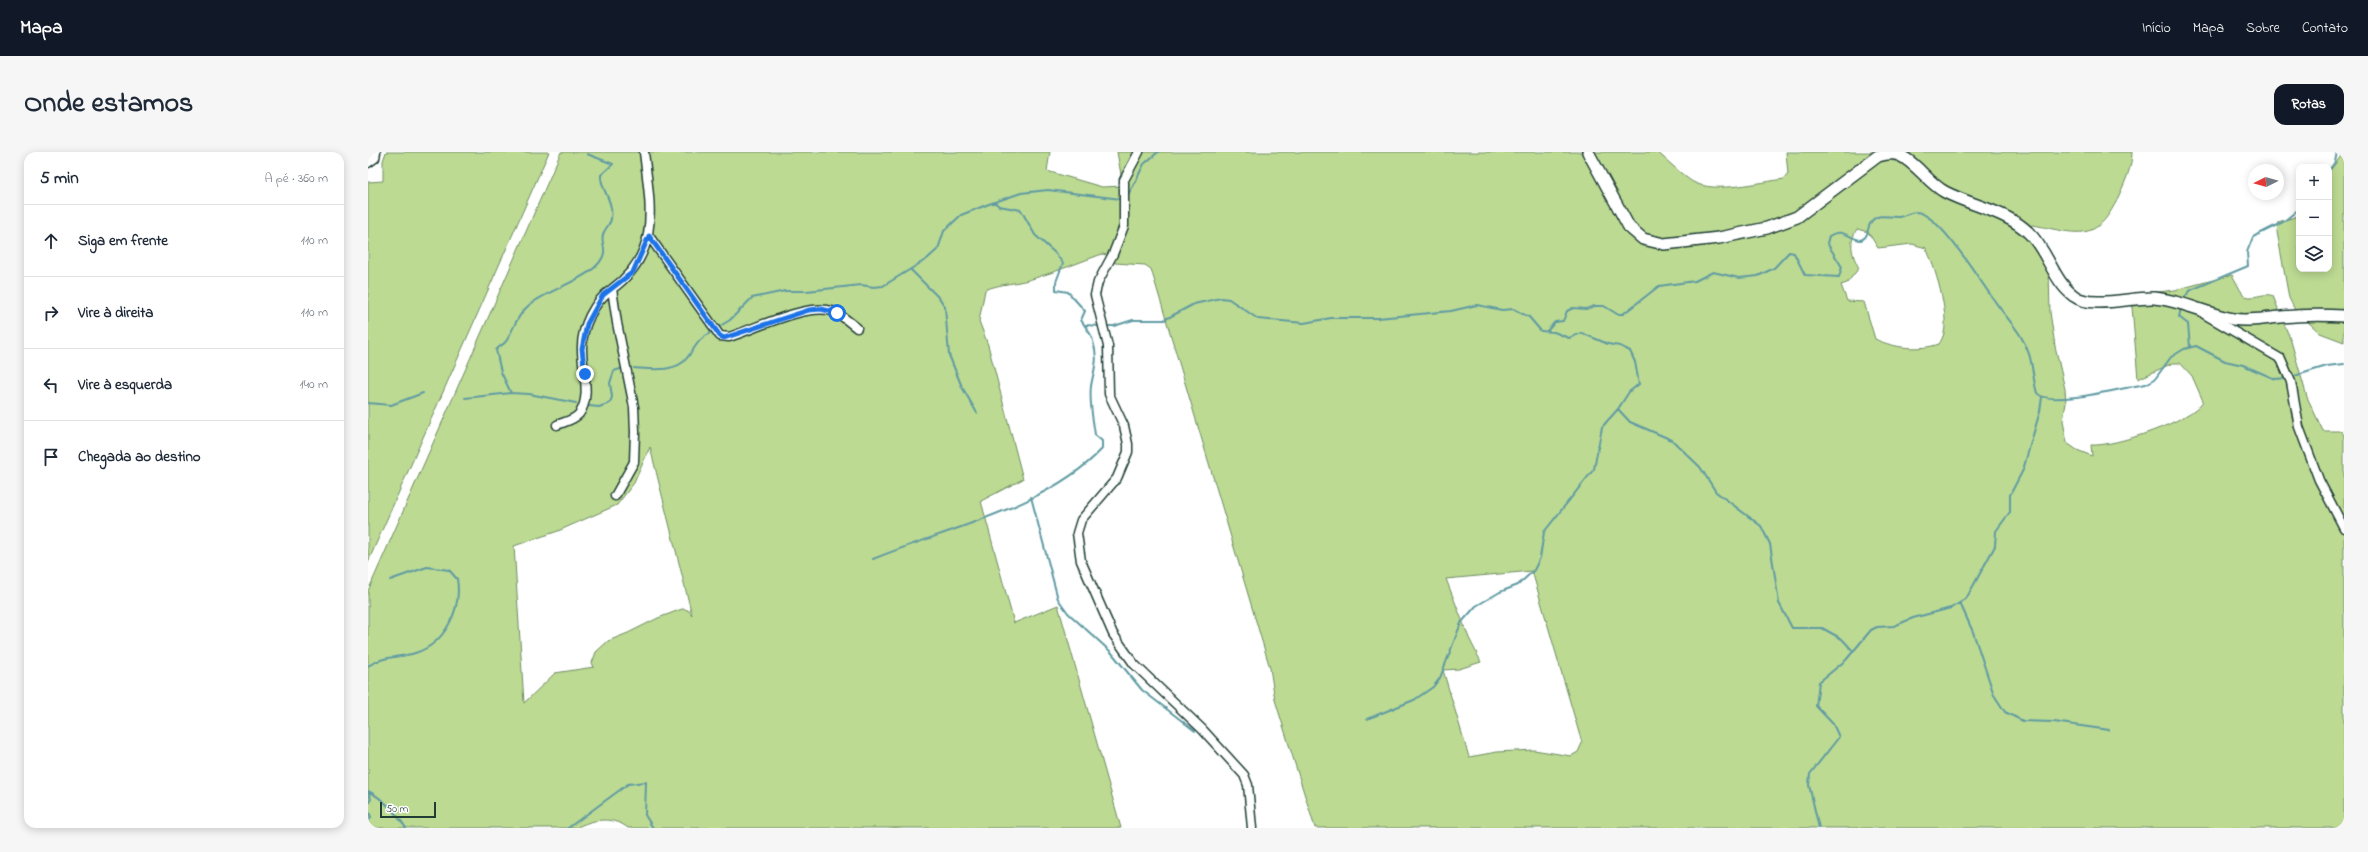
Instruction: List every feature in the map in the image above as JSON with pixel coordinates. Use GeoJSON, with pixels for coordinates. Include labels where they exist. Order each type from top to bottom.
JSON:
{"type":"FeatureCollection","features":[{"type":"Feature","properties":{"kind":"street"},"geometry":{"type":"LineString","coordinates":[[368,163],[375,158],[376,152]]}},
{"type":"Feature","properties":{"kind":"street"},"geometry":{"type":"LineString","coordinates":[[557,425],[574,418],[581,409],[585,387],[582,349],[584,334],[597,304],[603,295],[633,272],[649,236],[651,216],[644,152]]}},
{"type":"Feature","properties":{"kind":"street"},"geometry":{"type":"LineString","coordinates":[[1139,152],[1124,180],[1124,226],[1113,254],[1098,282],[1095,295],[1108,346],[1109,394],[1124,426],[1128,444],[1128,452],[1117,478],[1081,520],[1077,533],[1080,555],[1103,614],[1113,634],[1134,664],[1202,729],[1244,775],[1248,785],[1252,828]]}},
{"type":"Feature","properties":{"kind":"street"},"geometry":{"type":"LineString","coordinates":[[1588,152],[1634,233],[1649,242],[1664,244],[1719,238],[1767,228],[1797,217],[1878,156],[1886,154],[1902,156],[1944,191],[1999,215],[2028,232],[2037,242],[2062,285],[2075,297],[2096,302],[2139,297],[2156,298],[2175,301],[2198,310],[2241,320],[2311,314],[2344,316]]}},
{"type":"Feature","properties":{"kind":"street"},"geometry":{"type":"LineString","coordinates":[[649,236],[720,336],[724,338],[809,310],[830,310],[857,328]]}},
{"type":"Feature","properties":{"kind":"street"},"geometry":{"type":"LineString","coordinates":[[612,289],[617,323],[634,407],[635,432],[634,462],[615,496]]}},
{"type":"Feature","properties":{"kind":"street"},"geometry":{"type":"LineString","coordinates":[[2198,310],[2219,324],[2247,338],[2281,359],[2291,382],[2299,427],[2319,480],[2344,528]]}},
{"type":"Feature","properties":{"kind":"green space"},"geometry":{"type":"Polygon","coordinates":[[[386,152],[549,152],[368,562],[368,182],[383,181],[383,161],[386,152]]]}},
{"type":"Feature","properties":{"kind":"green space"},"geometry":{"type":"Polygon","coordinates":[[[561,152],[1050,152],[1047,171],[1102,187],[1123,186],[1117,152],[1657,152],[1693,182],[1713,187],[1725,187],[1784,179],[1788,174],[1786,152],[2132,152],[2130,168],[2120,193],[2104,221],[2095,228],[2086,232],[2075,232],[2033,225],[2027,227],[2049,271],[2050,312],[2055,346],[2065,389],[2066,403],[2063,421],[2067,443],[2077,450],[2092,456],[2091,445],[2102,445],[2117,442],[2152,431],[2184,417],[2196,409],[2203,401],[2192,376],[2180,363],[2173,363],[2138,379],[2131,295],[2175,290],[2232,275],[2243,294],[2246,296],[2273,296],[2291,341],[2307,397],[2323,431],[2341,431],[2344,435],[2344,828],[1315,828],[1275,700],[1270,668],[1151,269],[1145,265],[1115,263],[1112,256],[1102,254],[1035,278],[985,290],[979,321],[988,345],[1023,479],[981,501],[1014,623],[1058,605],[1121,828],[628,828],[616,822],[602,820],[576,828],[368,828],[368,591],[561,152]],[[1857,229],[1854,234],[1852,249],[1854,258],[1859,268],[1847,283],[1841,285],[1847,301],[1864,302],[1875,339],[1890,345],[1907,348],[1939,344],[1944,333],[1945,314],[1937,278],[1926,248],[1912,244],[1878,248],[1868,232],[1857,229]],[[650,447],[634,483],[617,505],[558,531],[514,546],[524,703],[555,673],[594,667],[592,663],[596,652],[608,641],[658,618],[682,609],[688,610],[692,615],[650,447]],[[1532,571],[1446,579],[1469,638],[1481,662],[1459,669],[1443,670],[1469,757],[1497,752],[1534,750],[1571,756],[1578,752],[1582,743],[1532,571]]]}},
{"type":"Feature","properties":{"kind":"green space"},"geometry":{"type":"Polygon","coordinates":[[[2344,152],[2344,342],[2320,333],[2295,310],[2289,298],[2277,232],[2278,222],[2296,216],[2296,272],[2332,272],[2332,168],[2344,152]]]}},
{"type":"Feature","properties":{"kind":"waterway"},"geometry":{"type":"LineString","coordinates":[[1127,198],[1144,164],[1158,152]]}},
{"type":"Feature","properties":{"kind":"waterway"},"geometry":{"type":"LineString","coordinates":[[2332,166],[2335,162],[2337,152]]}},
{"type":"Feature","properties":{"kind":"waterway"},"geometry":{"type":"LineString","coordinates":[[511,393],[501,372],[496,350],[506,342],[518,319],[527,307],[546,294],[583,276],[593,269],[600,261],[604,253],[603,237],[611,219],[611,206],[601,180],[601,175],[613,164],[587,154]]}},
{"type":"Feature","properties":{"kind":"waterway"},"geometry":{"type":"LineString","coordinates":[[720,326],[730,320],[752,298],[785,291],[807,291],[861,285],[874,287],[883,286],[927,259],[938,249],[944,231],[961,215],[1021,193],[1048,190],[1121,199]]}},
{"type":"Feature","properties":{"kind":"waterway"},"geometry":{"type":"LineString","coordinates":[[873,559],[995,514],[1025,501],[1054,486],[1080,469],[1102,449],[1102,441],[1095,435],[1090,399],[1096,354],[1091,335],[1081,320],[1085,311],[1068,292],[1056,290],[1056,282],[1063,263],[1055,253],[1035,235],[1021,210],[999,206],[994,202]]}},
{"type":"Feature","properties":{"kind":"waterway"},"geometry":{"type":"LineString","coordinates":[[2182,300],[2191,290],[2248,266],[2247,252],[2253,237],[2283,222],[2296,211]]}},
{"type":"Feature","properties":{"kind":"waterway"},"geometry":{"type":"LineString","coordinates":[[1547,331],[1555,322],[1563,321],[1567,311],[1573,308],[1586,309],[1595,306],[1604,306],[1617,314],[1623,314],[1659,286],[1695,281],[1713,272],[1739,278],[1758,276],[1774,268],[1789,252],[1794,253],[1805,275],[1839,277],[1842,267],[1827,243],[1829,236],[1842,233],[1861,240],[1866,236],[1870,225],[1876,217],[1899,217],[1916,212],[1925,215],[1947,235],[2018,332],[2029,354],[2037,393],[2044,397],[2071,398],[2146,384],[2155,379],[2171,357],[2184,349],[2196,346],[2225,361],[2243,365],[2275,379],[2287,378]]}},
{"type":"Feature","properties":{"kind":"waterway"},"geometry":{"type":"LineString","coordinates":[[911,270],[940,299],[945,307],[949,355],[962,387],[977,413]]}},
{"type":"Feature","properties":{"kind":"waterway"},"geometry":{"type":"LineString","coordinates":[[1105,326],[1114,326],[1133,320],[1164,320],[1194,304],[1221,298],[1229,299],[1258,319],[1304,323],[1331,318],[1378,318],[1451,311],[1477,305],[1502,310],[1513,309],[1529,317],[1541,331],[1554,332],[1569,338],[1581,333],[1608,344],[1620,346],[1630,351],[1635,362],[1639,384],[1629,392],[1618,409],[1602,427],[1594,469],[1544,532],[1540,558],[1534,570],[1518,585],[1500,592],[1476,606],[1461,623],[1440,678],[1433,687],[1414,700],[1367,719]]}},
{"type":"Feature","properties":{"kind":"waterway"},"geometry":{"type":"LineString","coordinates":[[2181,308],[2179,317],[2188,324],[2190,347]]}},
{"type":"Feature","properties":{"kind":"waterway"},"geometry":{"type":"LineString","coordinates":[[1085,325],[1100,326]]}},
{"type":"Feature","properties":{"kind":"waterway"},"geometry":{"type":"LineString","coordinates":[[634,368],[662,369],[676,366],[682,363],[699,341],[710,333]]}},
{"type":"Feature","properties":{"kind":"waterway"},"geometry":{"type":"LineString","coordinates":[[2291,377],[2327,366],[2344,364]]}},
{"type":"Feature","properties":{"kind":"waterway"},"geometry":{"type":"LineString","coordinates":[[589,406],[599,407],[610,403],[612,397],[610,383],[614,371],[623,368]]}},
{"type":"Feature","properties":{"kind":"waterway"},"geometry":{"type":"LineString","coordinates":[[368,403],[391,405],[423,393]]}},
{"type":"Feature","properties":{"kind":"waterway"},"geometry":{"type":"LineString","coordinates":[[465,398],[511,393],[529,394],[576,403]]}},
{"type":"Feature","properties":{"kind":"waterway"},"geometry":{"type":"LineString","coordinates":[[1819,828],[1809,785],[1810,774],[1839,737],[1833,724],[1816,706],[1819,682],[1846,660],[1871,630],[1877,627],[1894,626],[1913,618],[1951,608],[1966,599],[1995,546],[1996,531],[2010,512],[2010,495],[2023,470],[2040,411],[2042,397]]}},
{"type":"Feature","properties":{"kind":"waterway"},"geometry":{"type":"LineString","coordinates":[[1618,409],[1630,422],[1672,440],[1700,467],[1716,492],[1761,526],[1770,544],[1779,603],[1792,628],[1822,628],[1842,639],[1853,651]]}},
{"type":"Feature","properties":{"kind":"waterway"},"geometry":{"type":"LineString","coordinates":[[1031,497],[1058,599],[1068,613],[1111,652],[1142,690],[1195,731]]}},
{"type":"Feature","properties":{"kind":"waterway"},"geometry":{"type":"LineString","coordinates":[[368,666],[379,660],[415,653],[435,642],[443,634],[449,624],[457,602],[457,579],[449,570],[427,567],[390,580]]}},
{"type":"Feature","properties":{"kind":"waterway"},"geometry":{"type":"LineString","coordinates":[[1960,603],[1973,632],[1994,695],[2005,712],[2023,721],[2054,722],[2109,730]]}},
{"type":"Feature","properties":{"kind":"waterway"},"geometry":{"type":"LineString","coordinates":[[568,828],[628,784],[646,782],[645,815],[653,828]]}},
{"type":"Feature","properties":{"kind":"waterway"},"geometry":{"type":"LineString","coordinates":[[368,791],[374,794],[389,807],[406,828]]}},
{"type":"Feature","properties":{"kind":"waterway"},"geometry":{"type":"LineString","coordinates":[[368,792],[371,799],[368,804]]}},
{"type":"Feature","properties":{"kind":"waterway"},"geometry":{"type":"LineString","coordinates":[[368,810],[371,817],[368,822]]}},
{"type":"Feature","properties":{"kind":"route"},"geometry":{"type":"LineString","coordinates":[[585,374],[582,340],[587,324],[603,295],[622,282],[633,272],[649,236],[720,336],[724,338],[809,310],[821,309],[830,310],[837,313]]}}]}
